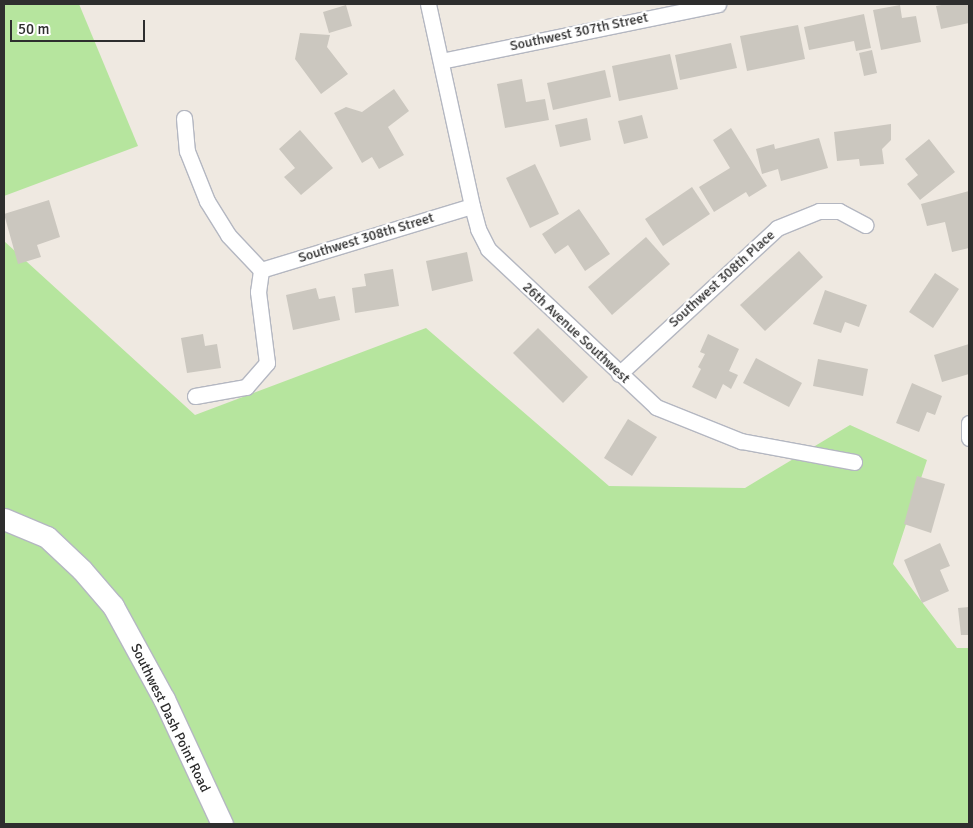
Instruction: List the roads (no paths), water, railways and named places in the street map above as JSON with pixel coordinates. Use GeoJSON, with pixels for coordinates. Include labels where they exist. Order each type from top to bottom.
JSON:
{"type":"FeatureCollection","features":[{"type":"Feature","properties":{"kind":"main road","name":"Southwest Dash Point Road"},"geometry":{"type":"LineString","coordinates":[[4,519],[47,537],[82,570],[113,606],[164,699],[222,824]]}},
{"type":"Feature","properties":{"kind":"street","name":"26th Avenue Southwest"},"geometry":{"type":"LineString","coordinates":[[428,4],[472,206],[478,229],[488,249],[619,374],[656,406],[741,441],[854,462]]}},
{"type":"Feature","properties":{"kind":"street","name":"Southwest 307th Street"},"geometry":{"type":"LineString","coordinates":[[441,61],[718,4]]}},
{"type":"Feature","properties":{"kind":"street"},"geometry":{"type":"LineString","coordinates":[[184,118],[186,150],[207,201],[228,235],[261,270],[258,292],[267,363],[246,387],[195,396]]}},
{"type":"Feature","properties":{"kind":"street","name":"Southwest 308th Street"},"geometry":{"type":"LineString","coordinates":[[261,270],[472,206]]}},
{"type":"Feature","properties":{"kind":"street","name":"Southwest 308th Place"},"geometry":{"type":"LineString","coordinates":[[619,374],[777,228],[819,211],[839,211],[865,225]]}},
{"type":"Feature","properties":{"kind":"street"},"geometry":{"type":"LineString","coordinates":[[969,423],[969,438]]}}]}
